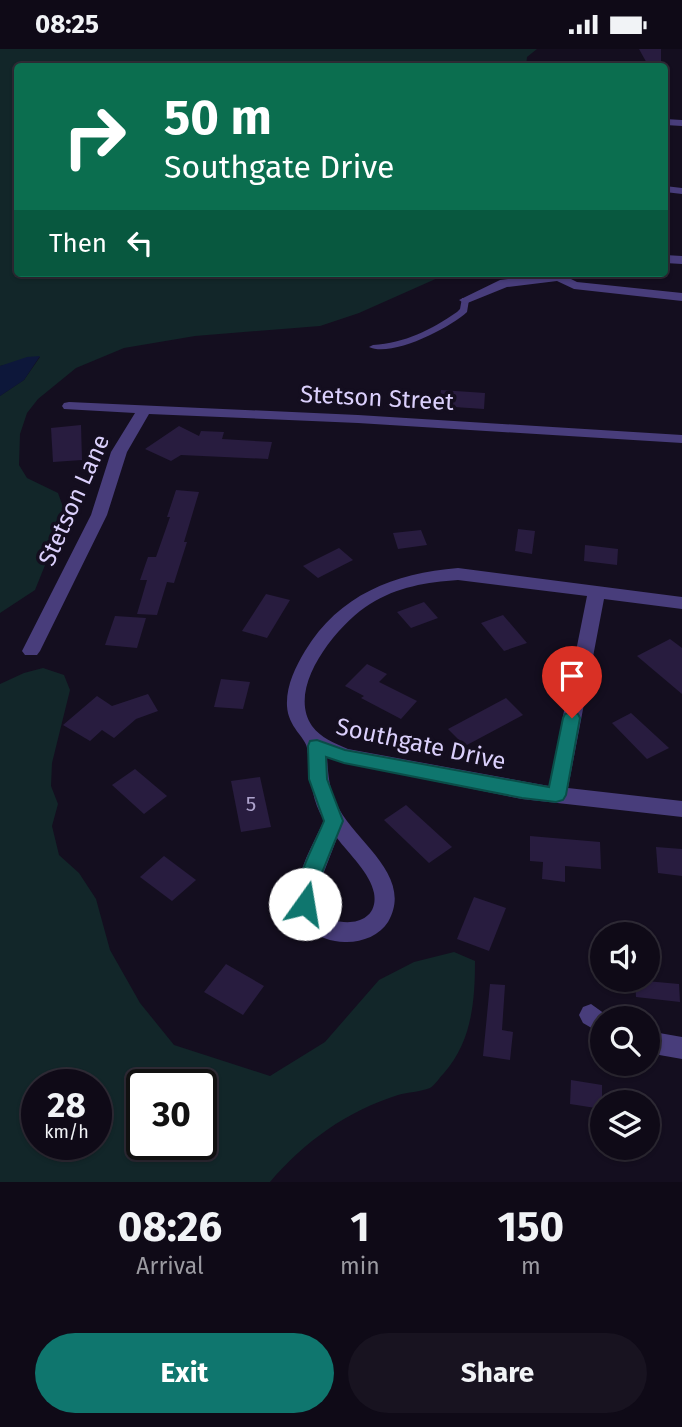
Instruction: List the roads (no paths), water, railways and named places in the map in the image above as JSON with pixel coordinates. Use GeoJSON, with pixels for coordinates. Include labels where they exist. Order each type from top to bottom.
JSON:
{"type":"FeatureCollection","features":[{"type":"Feature","properties":{"kind":"street"},"geometry":{"type":"LineString","coordinates":[[465,300],[504,283],[544,277]]}},
{"type":"Feature","properties":{"kind":"street"},"geometry":{"type":"LineString","coordinates":[[563,277],[583,286],[682,297]]}},
{"type":"Feature","properties":{"kind":"street","name":"Stetson Street"},"geometry":{"type":"LineString","coordinates":[[69,406],[682,439]]}},
{"type":"Feature","properties":{"kind":"street","name":"Stetson Lane"},"geometry":{"type":"LineString","coordinates":[[31,651],[99,515],[119,452],[145,408]]}},
{"type":"Feature","properties":{"kind":"street","name":"Southgate Drive"},"geometry":{"type":"LineString","coordinates":[[682,603],[458,574],[427,576],[386,587],[354,606],[332,626],[312,652],[298,688],[296,715],[303,733],[317,746],[344,756],[522,791],[682,809]]}},
{"type":"Feature","properties":{"kind":"street"},"geometry":{"type":"LineString","coordinates":[[556,795],[597,591]]}},
{"type":"Feature","properties":{"kind":"street"},"geometry":{"type":"LineString","coordinates":[[317,746],[318,779],[334,821],[380,878],[386,891],[386,905],[379,919],[358,931],[341,932],[325,928],[312,917],[305,904],[306,890],[334,821]]}},
{"type":"Feature","properties":{"kind":"street"},"geometry":{"type":"LineString","coordinates":[[660,1044],[682,1048]]}},
{"type":"Feature","properties":{"kind":"lane"},"geometry":{"type":"LineString","coordinates":[[373,347],[392,347],[426,334],[460,314],[464,310],[465,300]]}},
{"type":"Feature","properties":{"kind":"water"},"geometry":{"type":"Polygon","coordinates":[[[40,356],[24,380],[0,396],[0,366],[27,357],[40,356]]]}}]}
